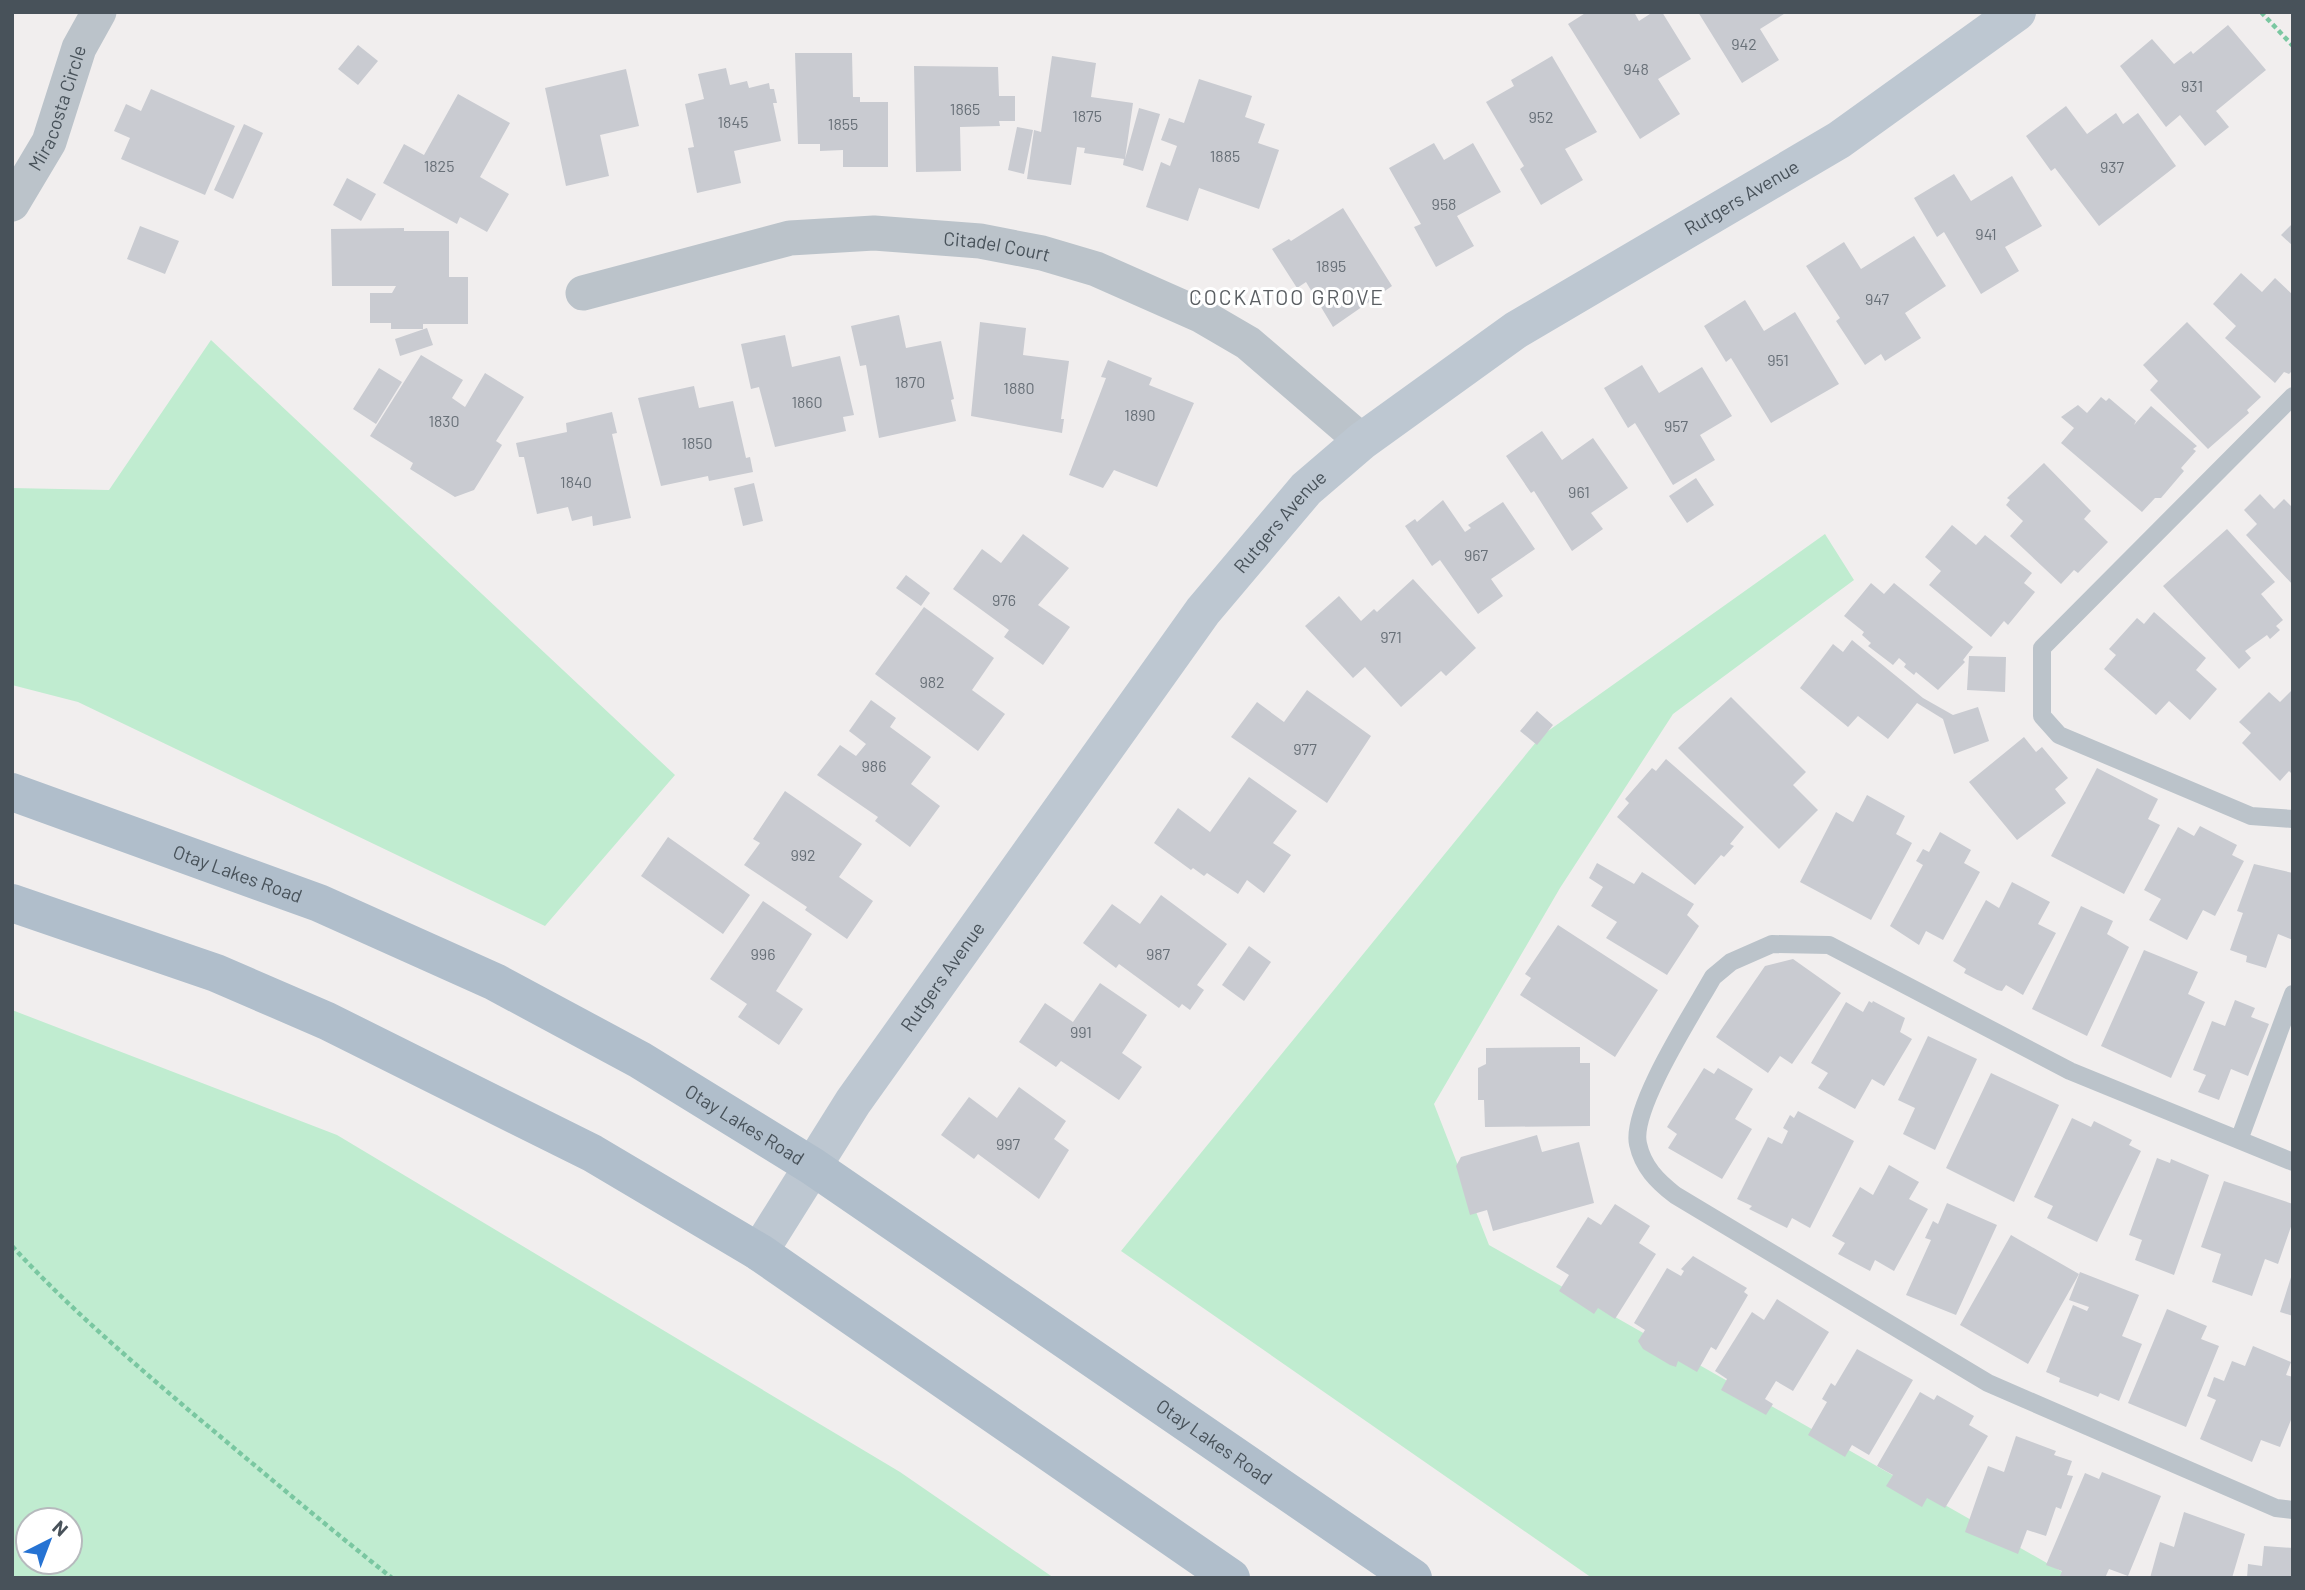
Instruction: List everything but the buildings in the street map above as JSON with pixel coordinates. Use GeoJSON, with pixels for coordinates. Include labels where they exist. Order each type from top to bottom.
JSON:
{"type":"FeatureCollection","features":[{"type":"Feature","properties":{"kind":"main road","name":"Rutgers Avenue"},"geometry":{"type":"LineString","coordinates":[[758,1252],[853,1102],[1203,611],[1306,489],[1362,441],[1516,330],[1839,140],[2017,12]]}},
{"type":"Feature","properties":{"kind":"main road","name":"Otay Lakes Road"},"geometry":{"type":"LineString","coordinates":[[12,792],[319,903],[495,982],[640,1060],[812,1166],[1413,1578]]}},
{"type":"Feature","properties":{"kind":"main road"},"geometry":{"type":"LineString","coordinates":[[12,903],[216,973],[327,1021],[592,1153],[758,1252],[1231,1578]]}},
{"type":"Feature","properties":{"kind":"street","name":"Miracosta Circle"},"geometry":{"type":"LineString","coordinates":[[12,204],[49,142],[79,48],[99,12]]}},
{"type":"Feature","properties":{"kind":"street","name":"Citadel Court"},"geometry":{"type":"LineString","coordinates":[[583,293],[790,238],[874,233],[980,241],[1042,253],[1096,270],[1199,315],[1248,343],[1362,441]]}},
{"type":"Feature","properties":{"kind":"lane"},"geometry":{"type":"LineString","coordinates":[[2293,396],[2042,648],[2042,716],[2059,735],[2250,816],[2293,819]]}},
{"type":"Feature","properties":{"kind":"lane"},"geometry":{"type":"LineString","coordinates":[[2293,1161],[2070,1072],[1829,945],[1772,944],[1731,962],[1713,977],[1642,1107],[1637,1143],[1653,1178],[1675,1195],[1987,1383],[2276,1508],[2293,1510]]}},
{"type":"Feature","properties":{"kind":"lane"},"geometry":{"type":"LineString","coordinates":[[2239,1140],[2293,994]]}},
{"type":"Feature","properties":{"kind":"path"},"geometry":{"type":"LineString","coordinates":[[2261,12],[2293,46]]}},
{"type":"Feature","properties":{"kind":"path"},"geometry":{"type":"LineString","coordinates":[[12,1246],[56,1293],[157,1383],[311,1514],[393,1578]]}},
{"type":"Feature","properties":{"kind":"green space"},"geometry":{"type":"Polygon","coordinates":[[[211,340],[675,775],[545,926],[78,702],[12,685],[12,488],[109,490],[211,340]]]}},
{"type":"Feature","properties":{"kind":"green space"},"geometry":{"type":"Polygon","coordinates":[[[1825,534],[1854,580],[1673,714],[1560,888],[1434,1104],[1489,1245],[2073,1578],[1592,1578],[1121,1251],[1541,736],[1825,534]]]}},
{"type":"Feature","properties":{"kind":"green space"},"geometry":{"type":"Polygon","coordinates":[[[12,1010],[337,1135],[900,1472],[1054,1578],[12,1578],[12,1010]]]}},
{"type":"Feature","properties":{"kind":"district","name":"COCKATOO GROVE"},"geometry":{"type":"Point","coordinates":[1287,298]}}]}
